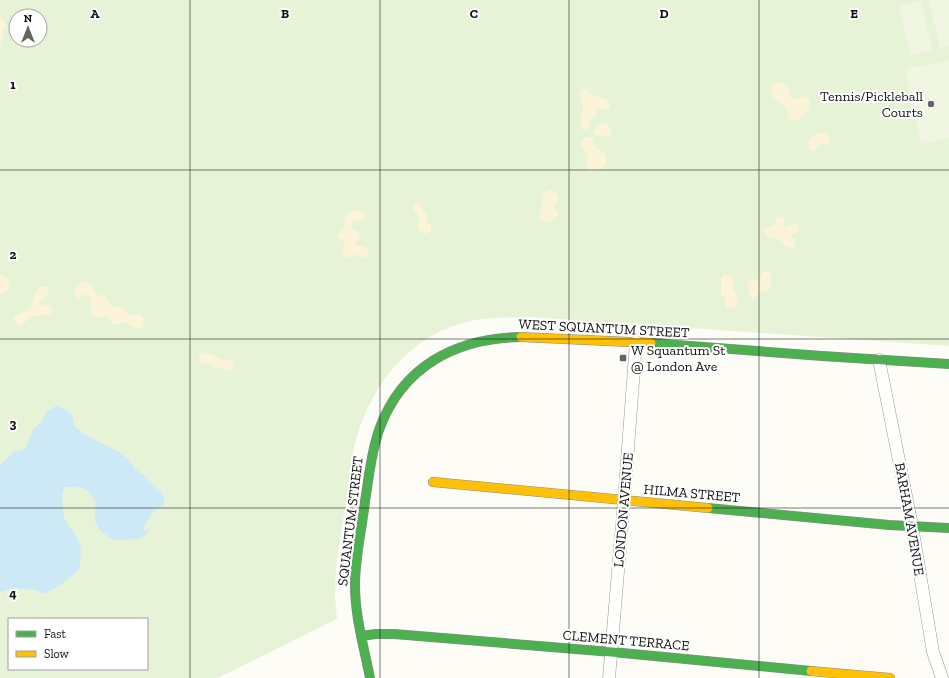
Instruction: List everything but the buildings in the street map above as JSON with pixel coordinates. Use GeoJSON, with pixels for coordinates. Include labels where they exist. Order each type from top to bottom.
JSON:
{"type":"FeatureCollection","features":[{"type":"Feature","properties":{"kind":"street","name":"WEST SQUANTUM STREET"},"geometry":{"type":"LineString","coordinates":[[396,396],[414,375],[434,358],[457,347],[474,342],[523,336],[636,342],[949,364]]}},
{"type":"Feature","properties":{"kind":"street","name":"LONDON AVENUE"},"geometry":{"type":"LineString","coordinates":[[609,678],[636,342]]}},
{"type":"Feature","properties":{"kind":"street","name":"BARHAM AVENUE"},"geometry":{"type":"LineString","coordinates":[[879,360],[912,526],[933,652],[942,678]]}},
{"type":"Feature","properties":{"kind":"street","name":"SQUANTUM STREET"},"geometry":{"type":"LineString","coordinates":[[370,678],[356,615],[355,598],[357,557],[376,439],[385,414],[396,396]]}},
{"type":"Feature","properties":{"kind":"street","name":"HILMA STREET"},"geometry":{"type":"LineString","coordinates":[[433,482],[624,501],[949,528]]}},
{"type":"Feature","properties":{"kind":"street","name":"CLEMENT TERRACE"},"geometry":{"type":"LineString","coordinates":[[361,636],[394,634],[612,652],[890,678]]}},
{"type":"Feature","properties":{"kind":"green space"},"geometry":{"type":"Polygon","coordinates":[[[0,0],[949,0],[949,346],[530,317],[474,320],[444,329],[425,340],[408,353],[392,369],[379,387],[360,427],[354,448],[336,567],[335,596],[337,619],[218,678],[0,678],[0,0]]]}},
{"type":"Feature","properties":{"kind":"green space"},"geometry":{"type":"Polygon","coordinates":[[[929,0],[949,0],[949,46],[940,48],[929,0]]]}},
{"type":"Feature","properties":{"kind":"green space"},"geometry":{"type":"Polygon","coordinates":[[[921,1],[932,50],[910,55],[899,6],[921,1]]]}},
{"type":"Feature","properties":{"kind":"green space","name":"Tennis/Pickleball Courts"},"geometry":{"type":"Polygon","coordinates":[[[949,60],[949,138],[921,144],[905,69],[949,60]]]}},
{"type":"Feature","properties":{"kind":"sand"},"geometry":{"type":"Polygon","coordinates":[[[0,17],[5,21],[6,25],[3,31],[0,47],[0,17]]]}},
{"type":"Feature","properties":{"kind":"sand"},"geometry":{"type":"Polygon","coordinates":[[[782,82],[789,87],[790,97],[793,100],[806,97],[810,102],[806,113],[796,120],[789,120],[787,108],[775,98],[771,92],[773,84],[782,82]]]}},
{"type":"Feature","properties":{"kind":"sand"},"geometry":{"type":"Polygon","coordinates":[[[586,89],[593,96],[606,99],[610,107],[606,110],[598,107],[596,108],[597,116],[590,119],[589,127],[586,130],[583,129],[580,123],[583,103],[580,91],[586,89]]]}},
{"type":"Feature","properties":{"kind":"sand"},"geometry":{"type":"Polygon","coordinates":[[[602,123],[610,127],[610,135],[604,137],[594,134],[595,127],[602,123]]]}},
{"type":"Feature","properties":{"kind":"sand"},"geometry":{"type":"Polygon","coordinates":[[[823,132],[828,135],[830,140],[828,143],[820,145],[812,151],[809,141],[816,134],[823,132]]]}},
{"type":"Feature","properties":{"kind":"sand"},"geometry":{"type":"Polygon","coordinates":[[[589,137],[592,138],[595,147],[606,156],[605,165],[596,171],[592,171],[588,168],[588,157],[582,147],[582,139],[589,137]]]}},
{"type":"Feature","properties":{"kind":"sand"},"geometry":{"type":"Polygon","coordinates":[[[551,190],[555,192],[559,198],[553,208],[558,212],[558,214],[554,219],[546,223],[540,218],[542,195],[551,190]]]}},
{"type":"Feature","properties":{"kind":"sand"},"geometry":{"type":"Polygon","coordinates":[[[417,202],[421,204],[422,210],[427,214],[425,222],[431,224],[431,231],[426,234],[417,228],[420,217],[413,212],[414,204],[417,202]]]}},
{"type":"Feature","properties":{"kind":"sand"},"geometry":{"type":"Polygon","coordinates":[[[354,210],[363,211],[366,215],[362,221],[355,220],[352,223],[351,229],[357,231],[359,234],[356,243],[357,246],[367,248],[368,255],[364,258],[353,254],[351,258],[345,258],[343,254],[344,242],[337,237],[338,233],[344,229],[347,215],[354,210]]]}},
{"type":"Feature","properties":{"kind":"sand"},"geometry":{"type":"Polygon","coordinates":[[[779,216],[785,219],[785,228],[794,223],[799,227],[798,232],[791,235],[795,241],[794,247],[792,248],[785,246],[779,239],[766,236],[764,232],[765,228],[774,226],[777,217],[779,216]]]}},
{"type":"Feature","properties":{"kind":"sand"},"geometry":{"type":"Polygon","coordinates":[[[764,271],[771,273],[771,281],[767,291],[765,293],[760,292],[752,299],[748,294],[750,289],[747,284],[749,279],[760,282],[761,275],[764,271]]]}},
{"type":"Feature","properties":{"kind":"sand"},"geometry":{"type":"Polygon","coordinates":[[[0,274],[9,282],[8,288],[4,293],[0,293],[0,274]]]}},
{"type":"Feature","properties":{"kind":"sand"},"geometry":{"type":"Polygon","coordinates":[[[725,274],[734,278],[732,288],[738,302],[732,309],[726,307],[725,299],[721,295],[721,278],[725,274]]]}},
{"type":"Feature","properties":{"kind":"sand"},"geometry":{"type":"Polygon","coordinates":[[[86,281],[91,285],[97,295],[105,296],[112,307],[121,307],[131,316],[139,314],[143,321],[141,328],[138,329],[125,322],[113,325],[107,316],[92,316],[90,314],[91,300],[89,296],[86,294],[79,299],[75,293],[77,285],[86,281]]]}},
{"type":"Feature","properties":{"kind":"sand"},"geometry":{"type":"Polygon","coordinates":[[[40,286],[47,287],[48,295],[40,302],[42,306],[50,305],[52,307],[52,312],[49,315],[31,316],[19,326],[14,321],[14,317],[30,308],[37,289],[40,286]]]}},
{"type":"Feature","properties":{"kind":"sand"},"geometry":{"type":"Polygon","coordinates":[[[205,352],[224,360],[233,360],[234,366],[232,369],[224,371],[221,367],[214,368],[211,364],[205,363],[202,365],[199,355],[205,352]]]}},
{"type":"Feature","properties":{"kind":"water"},"geometry":{"type":"Polygon","coordinates":[[[56,406],[67,410],[72,415],[75,427],[85,435],[119,452],[128,459],[135,469],[146,477],[163,494],[165,499],[163,505],[153,512],[143,528],[146,531],[150,528],[146,535],[139,538],[118,540],[110,538],[97,526],[95,518],[95,503],[93,497],[88,491],[82,488],[65,487],[62,493],[64,519],[77,537],[81,549],[78,571],[59,586],[45,593],[41,593],[36,590],[16,588],[0,592],[0,465],[13,452],[25,449],[34,428],[42,422],[46,412],[56,406]]]}},
{"type":"Feature","properties":{"kind":"traffic: fast"},"geometry":{"type":"LineString","coordinates":[[370,678],[356,609],[355,574],[370,465],[379,430],[389,408],[402,389],[417,373],[434,360],[454,350],[475,343],[521,337]]}},
{"type":"Feature","properties":{"kind":"traffic: fast"},"geometry":{"type":"LineString","coordinates":[[651,343],[949,364]]}},
{"type":"Feature","properties":{"kind":"traffic: fast"},"geometry":{"type":"LineString","coordinates":[[708,508],[889,525],[949,528]]}},
{"type":"Feature","properties":{"kind":"traffic: fast"},"geometry":{"type":"LineString","coordinates":[[361,636],[394,634],[612,652],[811,671]]}},
{"type":"Feature","properties":{"kind":"traffic: slow"},"geometry":{"type":"LineString","coordinates":[[521,337],[651,343]]}},
{"type":"Feature","properties":{"kind":"traffic: slow"},"geometry":{"type":"LineString","coordinates":[[433,482],[708,508]]}},
{"type":"Feature","properties":{"kind":"traffic: slow"},"geometry":{"type":"LineString","coordinates":[[811,671],[890,678]]}},
{"type":"Feature","properties":{"kind":"place","name":"Tennis/Pickleball Courts"},"geometry":{"type":"Point","coordinates":[931,104]}},
{"type":"Feature","properties":{"kind":"place","name":"W Squantum St @ London Ave"},"geometry":{"type":"Point","coordinates":[623,358]}}]}
